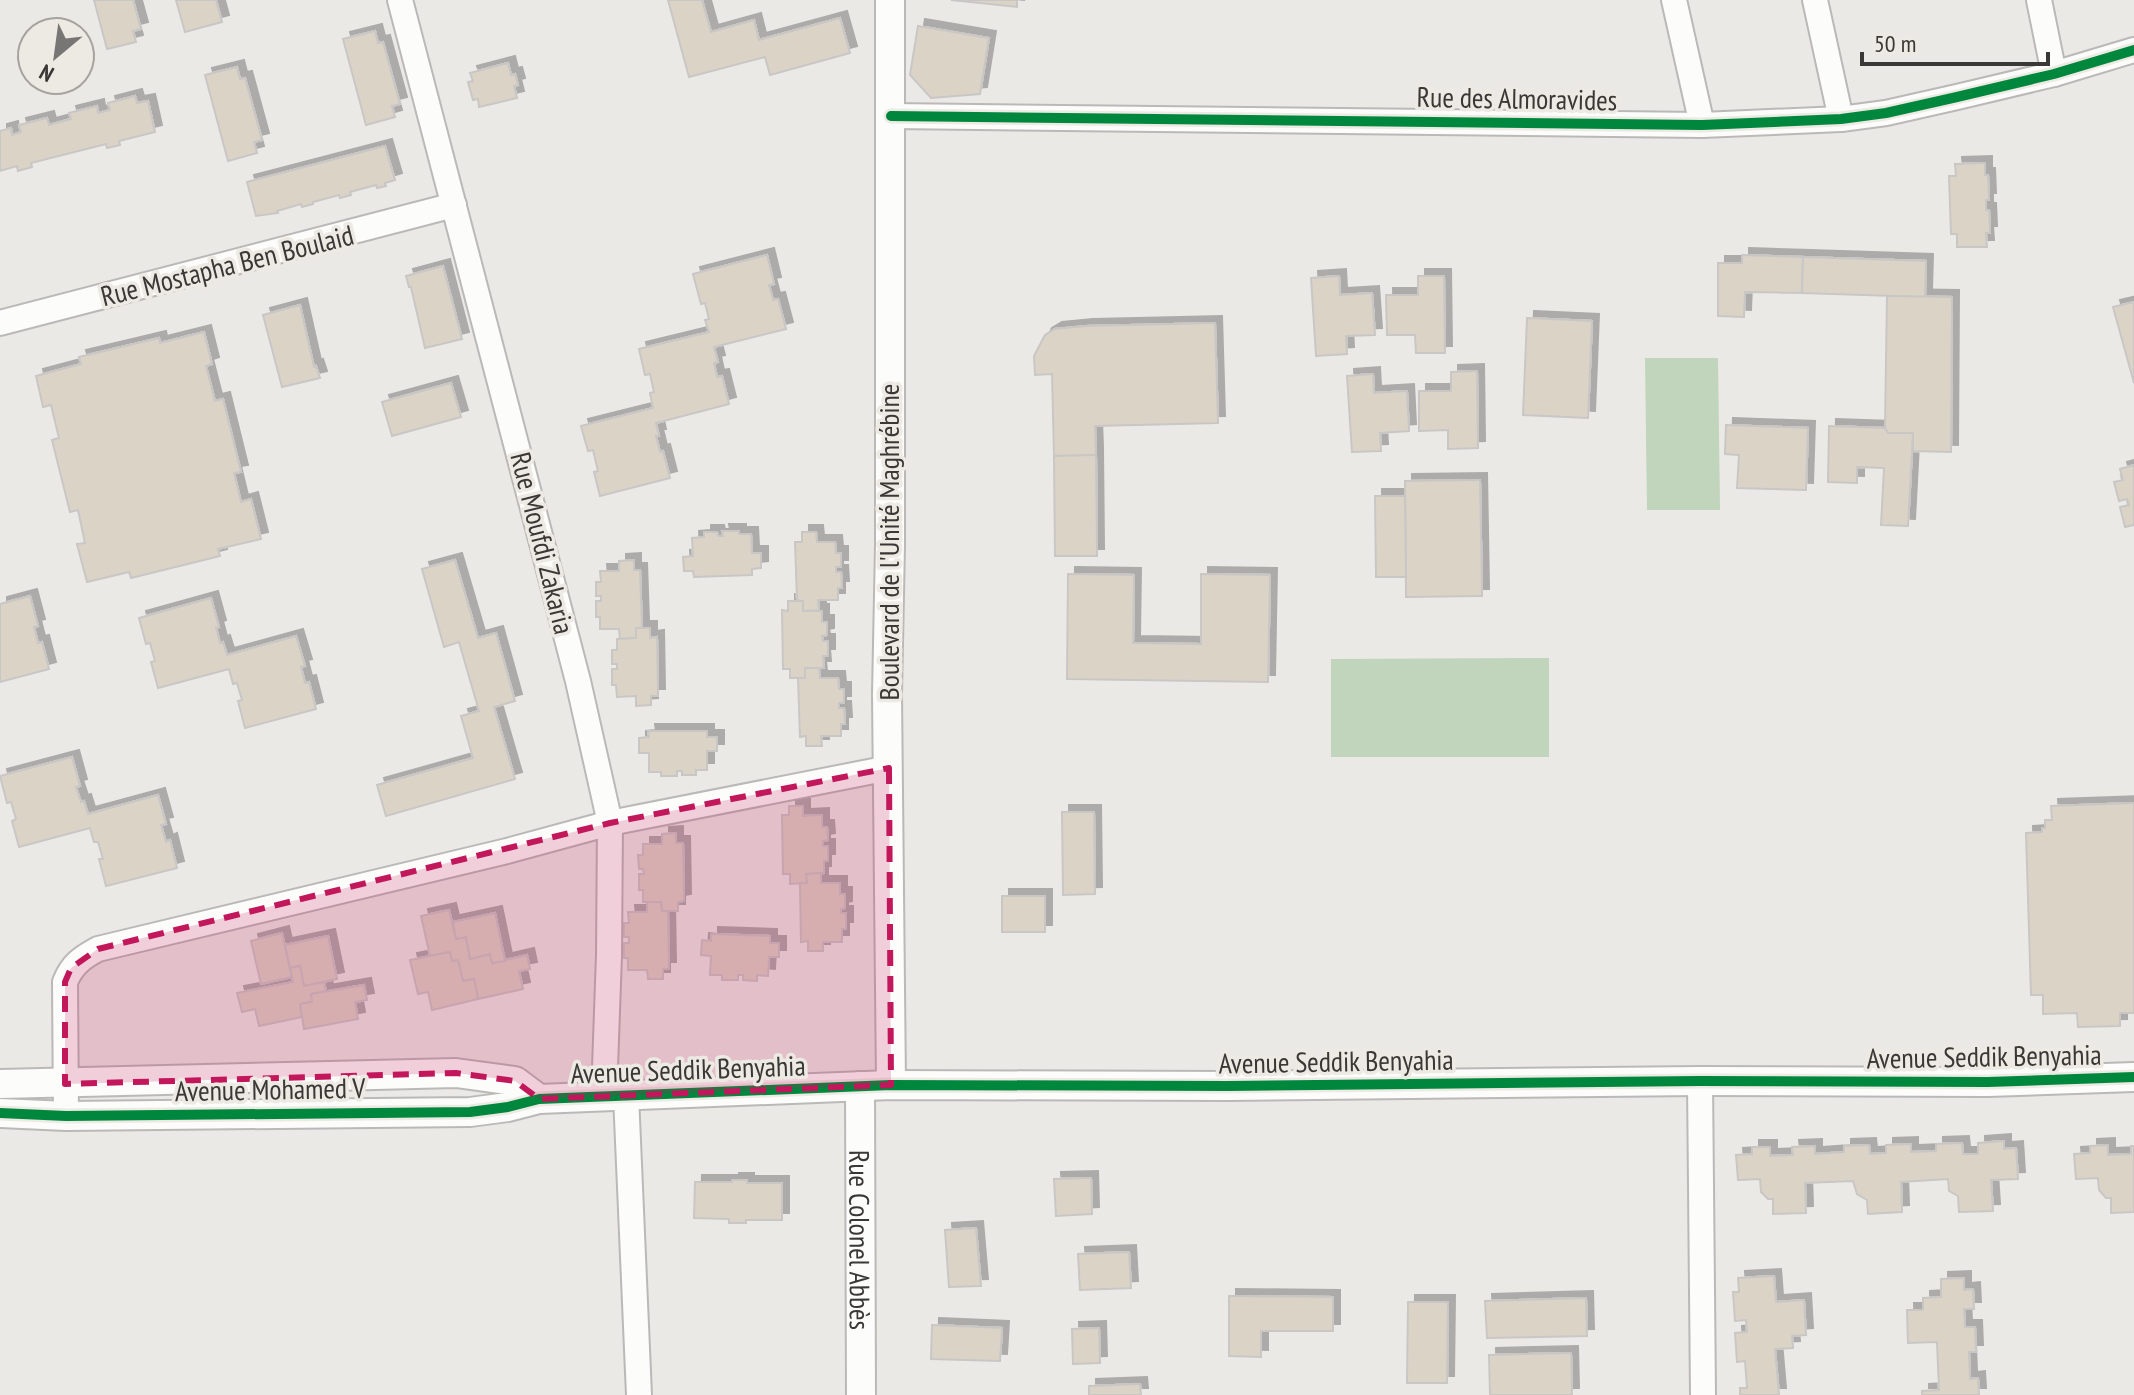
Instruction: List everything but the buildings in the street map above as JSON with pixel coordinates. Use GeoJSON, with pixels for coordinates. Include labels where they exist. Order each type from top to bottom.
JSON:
{"type":"FeatureCollection","features":[{"type":"Feature","properties":{"kind":"street","name":"Rue Moufdi Zakaria"},"geometry":{"type":"LineString","coordinates":[[400,0],[574,666],[610,823],[609,955],[615,1095],[639,1395]]}},
{"type":"Feature","properties":{"kind":"street","name":"Boulevard de l'Unité Maghrébine"},"geometry":{"type":"LineString","coordinates":[[890,0],[887,694],[891,1085]]}},
{"type":"Feature","properties":{"kind":"street"},"geometry":{"type":"LineString","coordinates":[[1674,0],[1702,125]]}},
{"type":"Feature","properties":{"kind":"street"},"geometry":{"type":"LineString","coordinates":[[1815,0],[1841,119]]}},
{"type":"Feature","properties":{"kind":"street"},"geometry":{"type":"LineString","coordinates":[[2039,0],[2054,74]]}},
{"type":"Feature","properties":{"kind":"street","name":"Rue des Almoravides"},"geometry":{"type":"LineString","coordinates":[[891,116],[1702,125],[1841,119],[1886,113],[2054,74],[2134,50]]}},
{"type":"Feature","properties":{"kind":"street","name":"Rue Mostapha Ben Boulaid"},"geometry":{"type":"LineString","coordinates":[[0,323],[454,205]]}},
{"type":"Feature","properties":{"kind":"street"},"geometry":{"type":"LineString","coordinates":[[66,1116],[65,982],[71,968],[81,958],[98,949],[507,851],[610,823],[889,768]]}},
{"type":"Feature","properties":{"kind":"street","name":"Avenue Mohamed V"},"geometry":{"type":"LineString","coordinates":[[0,1084],[456,1073],[515,1081],[539,1099]]}},
{"type":"Feature","properties":{"kind":"street","name":"Avenue Seddik Benyahia"},"geometry":{"type":"LineString","coordinates":[[539,1099],[891,1085],[1988,1082],[2134,1077]]}},
{"type":"Feature","properties":{"kind":"street"},"geometry":{"type":"LineString","coordinates":[[1700,1081],[1703,1395]]}},
{"type":"Feature","properties":{"kind":"street","name":"Rue Colonel Abbès"},"geometry":{"type":"LineString","coordinates":[[860,1086],[861,1395]]}},
{"type":"Feature","properties":{"kind":"street","name":"Avenue Mohamed V"},"geometry":{"type":"LineString","coordinates":[[0,1113],[66,1116],[470,1112],[539,1099]]}},
{"type":"Feature","properties":{"kind":"highlighted area"},"geometry":{"type":"Polygon","coordinates":[[[889,768],[891,1085],[539,1099],[515,1081],[456,1073],[65,1084],[65,982],[71,968],[98,949],[610,823],[889,768]]]}},
{"type":"Feature","properties":{"kind":"green space"},"geometry":{"type":"Polygon","coordinates":[[[1645,358],[1718,358],[1720,510],[1647,510],[1645,358]]]}},
{"type":"Feature","properties":{"kind":"green space"},"geometry":{"type":"Polygon","coordinates":[[[1549,658],[1549,757],[1331,757],[1331,659],[1549,658]]]}},
{"type":"Feature","properties":{"kind":"cycle path"},"geometry":{"type":"LineString","coordinates":[[891,116],[1702,125],[1841,119],[1886,113],[1957,97],[2054,74],[2134,50]]}},
{"type":"Feature","properties":{"kind":"cycle path"},"geometry":{"type":"LineString","coordinates":[[0,1113],[66,1116],[470,1112],[539,1099],[891,1085],[1988,1082],[2134,1077]]}}]}
